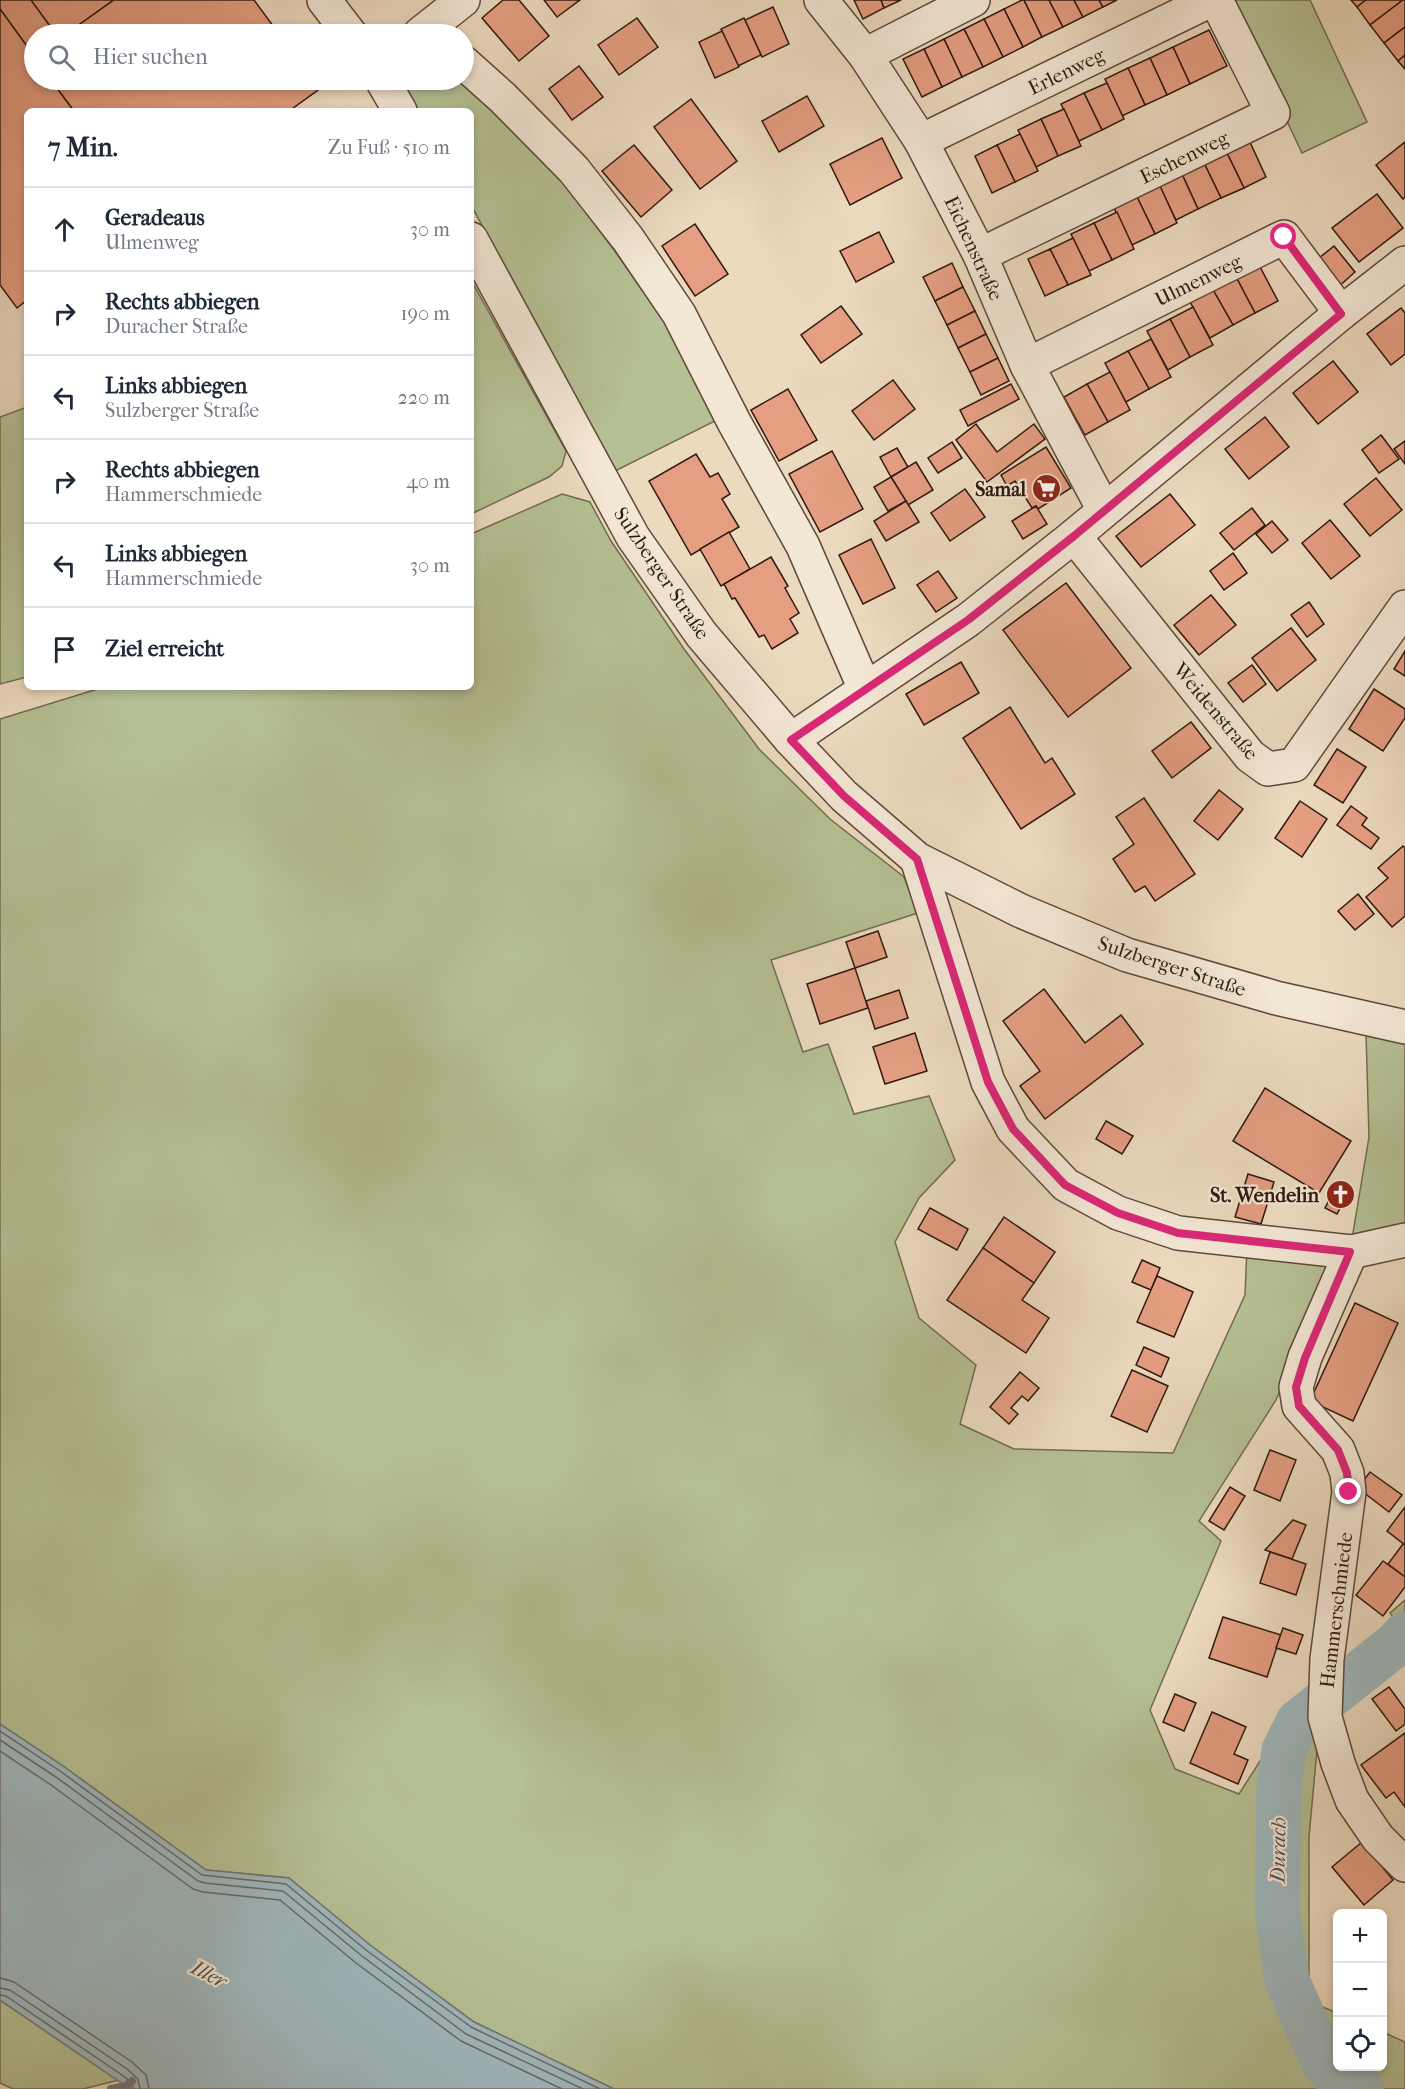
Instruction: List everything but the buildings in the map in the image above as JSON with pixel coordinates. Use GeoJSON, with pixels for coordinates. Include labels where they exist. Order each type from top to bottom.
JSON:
{"type":"FeatureCollection","features":[{"type":"Feature","properties":{"kind":"street"},"geometry":{"type":"LineString","coordinates":[[324,0],[342,24]]}},
{"type":"Feature","properties":{"kind":"street"},"geometry":{"type":"LineString","coordinates":[[436,24],[463,0]]}},
{"type":"Feature","properties":{"kind":"street","name":"Eichenstraße"},"geometry":{"type":"LineString","coordinates":[[820,0],[865,55],[921,141],[980,255],[1027,365],[1104,510]]}},
{"type":"Feature","properties":{"kind":"street"},"geometry":{"type":"LineString","coordinates":[[865,55],[974,0]]}},
{"type":"Feature","properties":{"kind":"street","name":"Erlenweg"},"geometry":{"type":"LineString","coordinates":[[921,141],[1213,0]]}},
{"type":"Feature","properties":{"kind":"street","name":"Eschenweg"},"geometry":{"type":"LineString","coordinates":[[980,255],[1273,113],[1213,0]]}},
{"type":"Feature","properties":{"kind":"street"},"geometry":{"type":"LineString","coordinates":[[474,72],[574,170],[628,240],[679,314],[734,422],[802,546],[865,689]]}},
{"type":"Feature","properties":{"kind":"street"},"geometry":{"type":"LineString","coordinates":[[388,90],[398,108]]}},
{"type":"Feature","properties":{"kind":"street","name":"Ulmenweg"},"geometry":{"type":"LineString","coordinates":[[1027,365],[1284,237],[1341,314]]}},
{"type":"Feature","properties":{"kind":"street","name":"Sulzberger Straße"},"geometry":{"type":"LineString","coordinates":[[474,245],[633,537],[701,634],[791,740],[844,796],[917,859],[1021,911],[1127,955],[1276,998],[1405,1027]]}},
{"type":"Feature","properties":{"kind":"street"},"geometry":{"type":"LineString","coordinates":[[791,740],[968,620],[1074,536],[1405,263]]}},
{"type":"Feature","properties":{"kind":"street","name":"Weidenstraße"},"geometry":{"type":"LineString","coordinates":[[1074,536],[1250,756],[1268,769],[1294,765],[1405,608]]}},
{"type":"Feature","properties":{"kind":"street"},"geometry":{"type":"LineString","coordinates":[[917,859],[988,1082],[1013,1129],[1065,1185],[1118,1213],[1178,1233],[1350,1252],[1405,1240]]}},
{"type":"Feature","properties":{"kind":"street","name":"Hammerschmiede"},"geometry":{"type":"LineString","coordinates":[[1350,1252],[1305,1358],[1296,1387],[1299,1406],[1338,1450],[1347,1473],[1349,1492],[1327,1659],[1325,1717],[1338,1763],[1352,1800],[1378,1838],[1405,1865]]}},
{"type":"Feature","properties":{"kind":"green space"},"geometry":{"type":"Polygon","coordinates":[[[1230,0],[1310,0],[1367,122],[1302,153],[1230,0]]]}},
{"type":"Feature","properties":{"kind":"green space"},"geometry":{"type":"Polygon","coordinates":[[[402,90],[474,90],[560,178],[614,250],[667,326],[719,419],[615,471],[474,211],[474,108],[413,108],[402,90]]]}},
{"type":"Feature","properties":{"kind":"green space"},"geometry":{"type":"Polygon","coordinates":[[[474,285],[566,451],[562,466],[549,477],[474,513],[474,285]]]}},
{"type":"Feature","properties":{"kind":"green space"},"geometry":{"type":"Polygon","coordinates":[[[24,408],[24,678],[0,684],[0,417],[24,408]]]}},
{"type":"Feature","properties":{"kind":"green space"},"geometry":{"type":"Polygon","coordinates":[[[562,494],[590,502],[611,541],[684,649],[759,749],[830,819],[904,877],[918,913],[771,960],[803,1052],[828,1044],[854,1114],[929,1096],[955,1160],[919,1198],[895,1242],[919,1318],[976,1365],[960,1424],[1014,1449],[1173,1453],[1245,1295],[1247,1248],[1338,1258],[1276,1400],[1199,1521],[1221,1541],[1150,1710],[1175,1769],[1239,1794],[1306,1689],[1317,1750],[1309,1837],[1309,2001],[1333,2011],[1333,2071],[1387,2071],[1387,2034],[1405,2042],[1405,2089],[614,2089],[474,2022],[370,1945],[289,1878],[206,1870],[63,1766],[0,1724],[0,719],[94,690],[474,690],[474,533],[562,494]]]}},
{"type":"Feature","properties":{"kind":"green space"},"geometry":{"type":"Polygon","coordinates":[[[1366,1033],[1405,1042],[1405,1235],[1351,1245],[1369,1137],[1366,1033]]]}},
{"type":"Feature","properties":{"kind":"green space"},"geometry":{"type":"Polygon","coordinates":[[[1405,1600],[1405,1635],[1390,1613],[1405,1600]]]}},
{"type":"Feature","properties":{"kind":"green space"},"geometry":{"type":"Polygon","coordinates":[[[0,2000],[119,2080],[83,2089],[13,2089],[0,2083],[0,2000]]]}},
{"type":"Feature","properties":{"kind":"water","name":"Iller"},"geometry":{"type":"Polygon","coordinates":[[[0,1724],[63,1766],[206,1870],[289,1878],[370,1945],[474,2022],[614,2089],[130,2089],[0,2000],[0,1724]]]}},
{"type":"Feature","properties":{"kind":"waterway","name":"Durach"},"geometry":{"type":"LineString","coordinates":[[1362,2089],[1338,2079],[1323,2062],[1287,1980],[1277,1908],[1279,1789],[1284,1750],[1298,1722],[1397,1643],[1405,1634]]}},
{"type":"Feature","properties":{"kind":"waterway"},"geometry":{"type":"LineString","coordinates":[[111,2089],[126,2086],[132,2081]]}},
{"type":"Feature","properties":{"kind":"place","name":"Samal"},"geometry":{"type":"Point","coordinates":[1047,489]}},
{"type":"Feature","properties":{"kind":"place","name":"St. Wendelin"},"geometry":{"type":"Point","coordinates":[1340,1195]}},
{"type":"Feature","properties":{"kind":"route"},"geometry":{"type":"LineString","coordinates":[[1284,237],[1341,314],[1074,536],[968,620],[791,740],[844,796],[917,859],[988,1082],[1013,1129],[1065,1185],[1118,1213],[1178,1233],[1350,1252],[1305,1358],[1296,1387],[1299,1406],[1338,1450],[1347,1473],[1349,1492]]}}]}
